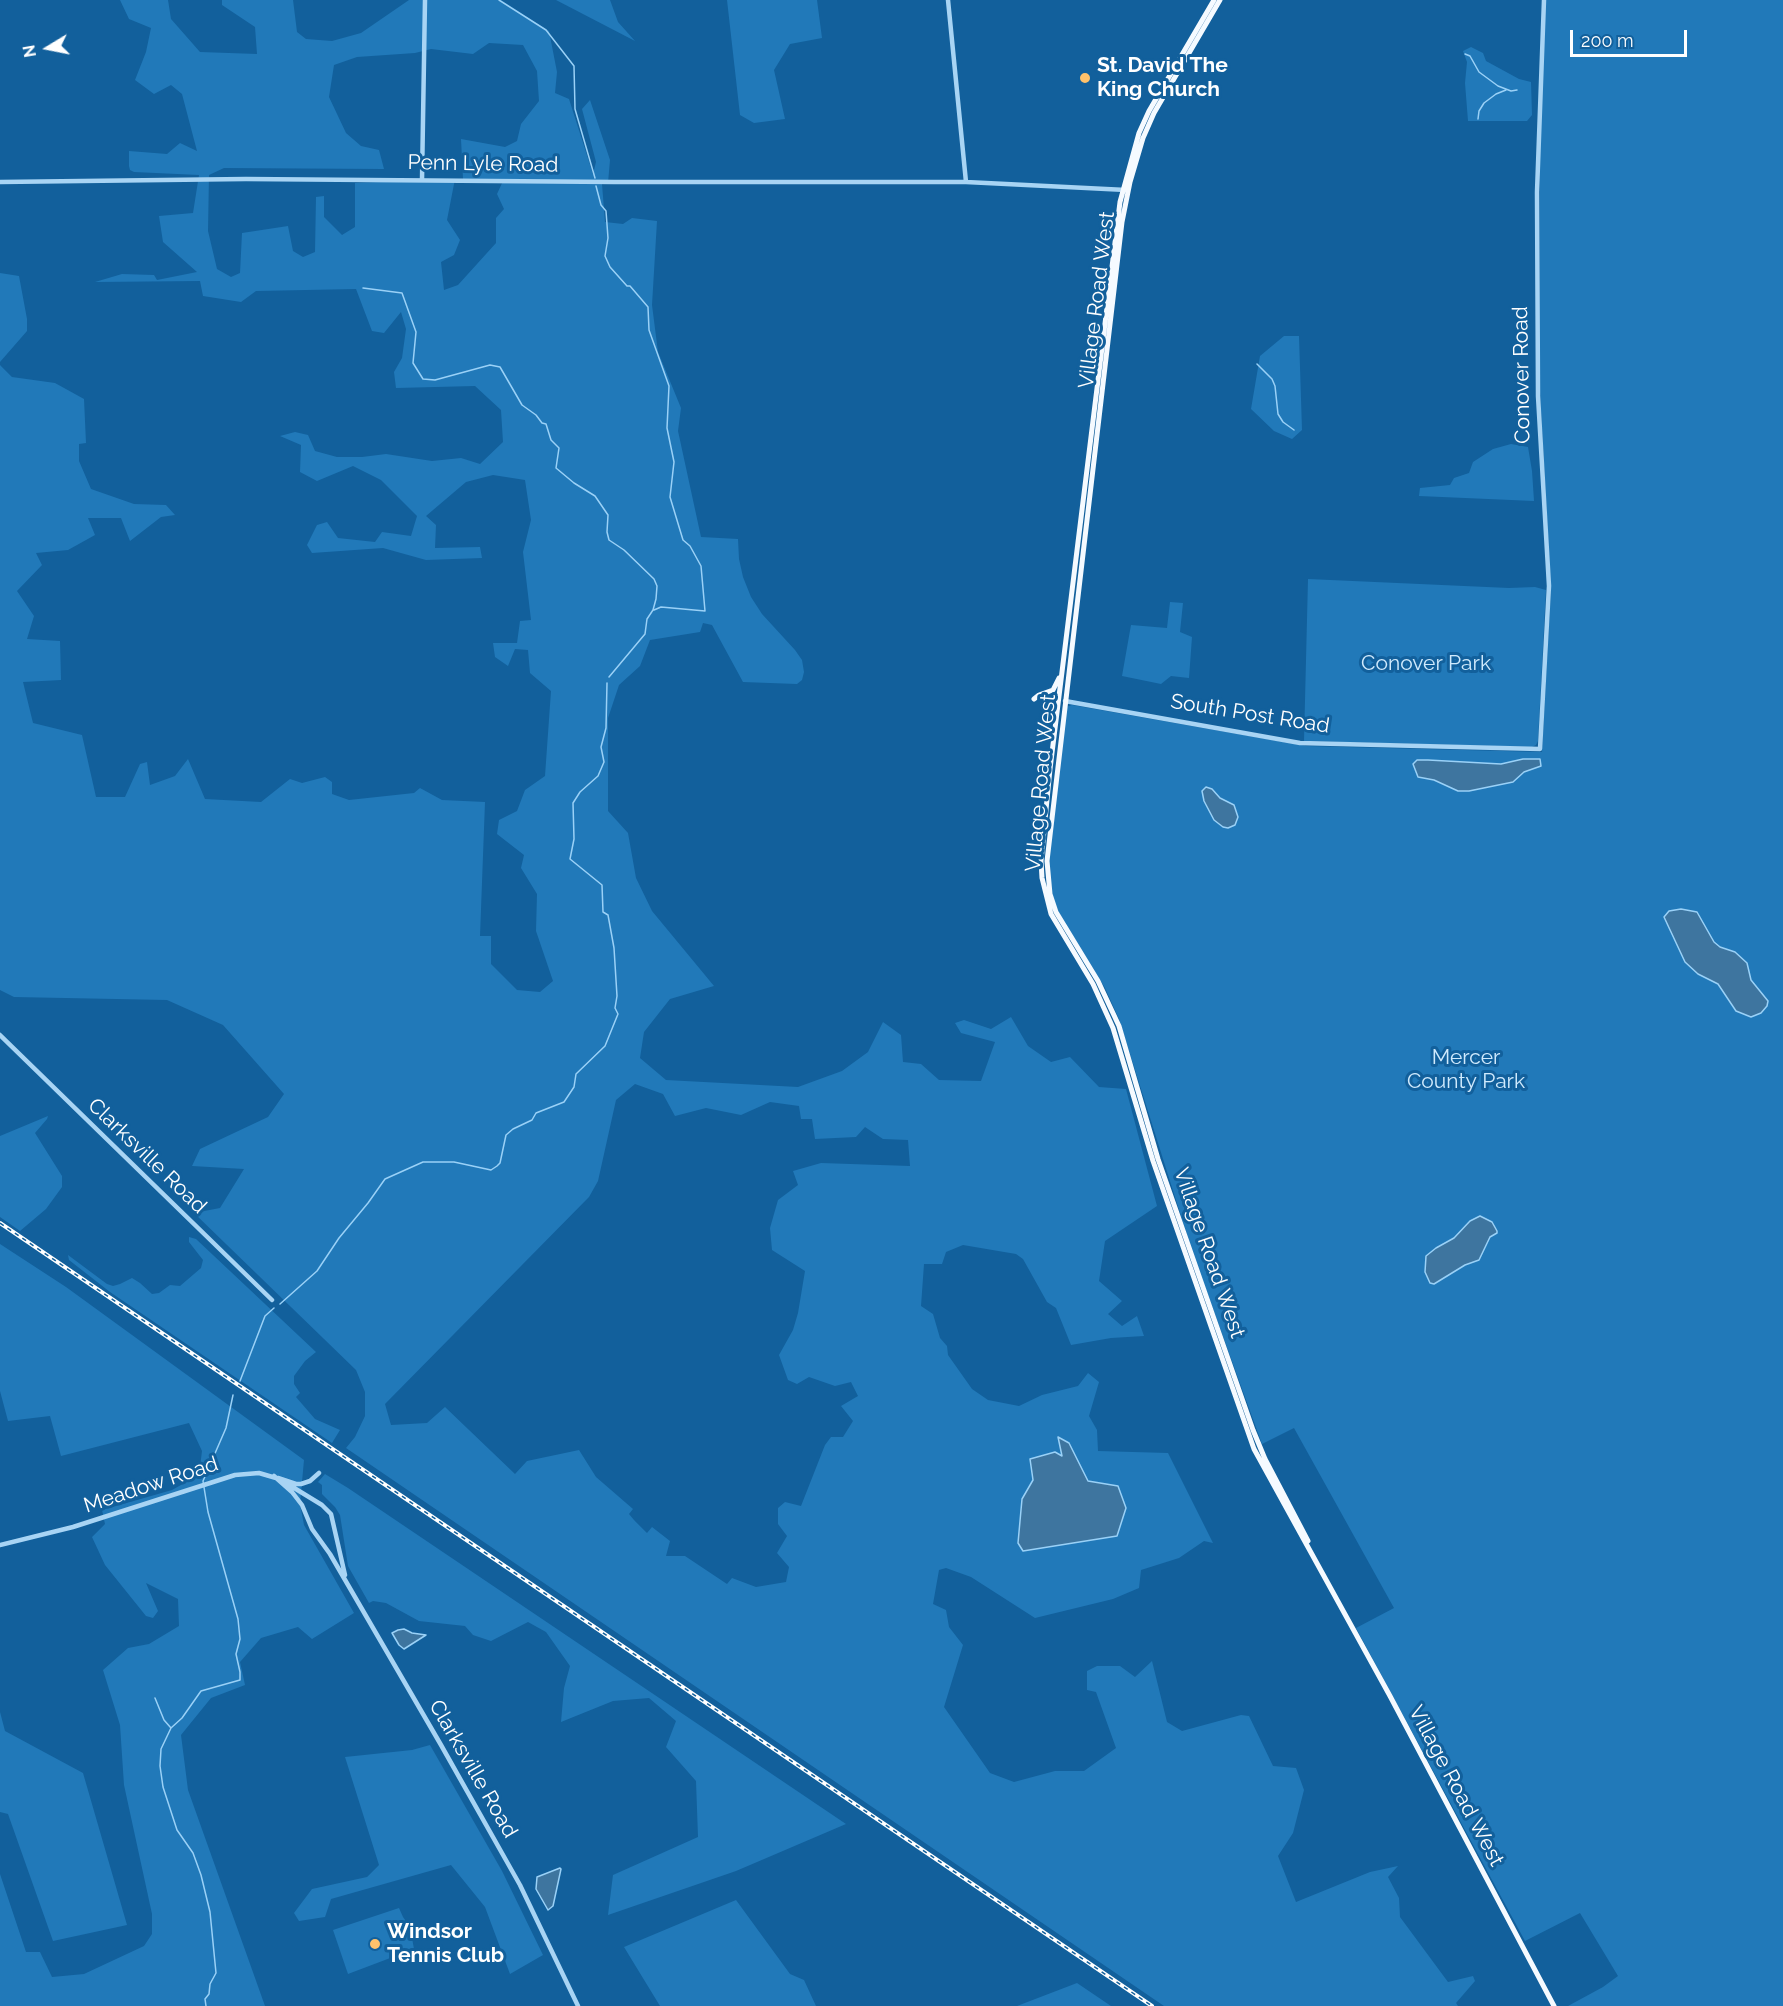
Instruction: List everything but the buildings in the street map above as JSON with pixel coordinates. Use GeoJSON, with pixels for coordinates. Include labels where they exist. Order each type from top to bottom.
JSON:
{"type":"FeatureCollection","features":[{"type":"Feature","properties":{"kind":"main road"},"geometry":{"type":"LineString","coordinates":[[1125,190],[1139,133],[1149,111],[1214,0]]}},
{"type":"Feature","properties":{"kind":"main road"},"geometry":{"type":"LineString","coordinates":[[1125,190],[1154,113],[1220,0]]}},
{"type":"Feature","properties":{"kind":"main road","name":"Village Road West"},"geometry":{"type":"LineString","coordinates":[[1125,190],[1117,221],[1073,581],[1042,848],[1042,878],[1045,895],[1056,924],[1094,984],[1113,1028],[1153,1161],[1254,1449],[1275,1490],[1329,1582]]}},
{"type":"Feature","properties":{"kind":"main road","name":"Village Road West"},"geometry":{"type":"LineString","coordinates":[[1125,190],[1047,861],[1053,903],[1061,922],[1098,981],[1113,1011],[1158,1159],[1265,1460],[1554,2006]]}},
{"type":"Feature","properties":{"kind":"main road"},"geometry":{"type":"LineString","coordinates":[[1034,699],[1053,690],[1059,680],[1068,595],[1073,581]]}},
{"type":"Feature","properties":{"kind":"street"},"geometry":{"type":"LineString","coordinates":[[422,180],[425,0]]}},
{"type":"Feature","properties":{"kind":"street"},"geometry":{"type":"LineString","coordinates":[[948,0],[966,182]]}},
{"type":"Feature","properties":{"kind":"street","name":"Conover Road"},"geometry":{"type":"LineString","coordinates":[[1540,749],[1548,599],[1539,428],[1538,349],[1537,192],[1544,0]]}},
{"type":"Feature","properties":{"kind":"street","name":"Penn Lyle Road"},"geometry":{"type":"LineString","coordinates":[[0,182],[246,179],[966,182]]}},
{"type":"Feature","properties":{"kind":"street","name":"Village Road West"},"geometry":{"type":"LineString","coordinates":[[966,182],[1125,190]]}},
{"type":"Feature","properties":{"kind":"street","name":"South Post Road"},"geometry":{"type":"LineString","coordinates":[[1065,700],[1300,742],[1540,749]]}},
{"type":"Feature","properties":{"kind":"street","name":"Clarksville Road"},"geometry":{"type":"LineString","coordinates":[[0,1035],[272,1300]]}},
{"type":"Feature","properties":{"kind":"street","name":"Meadow Road"},"geometry":{"type":"LineString","coordinates":[[0,1545],[73,1527],[243,1473],[259,1473],[274,1476],[322,1505],[331,1514],[347,1583]]}},
{"type":"Feature","properties":{"kind":"street"},"geometry":{"type":"LineString","coordinates":[[274,1476],[296,1484],[310,1481],[319,1473]]}},
{"type":"Feature","properties":{"kind":"street","name":"Clarksville Road"},"geometry":{"type":"LineString","coordinates":[[274,1476],[298,1499],[312,1529],[347,1583],[516,1878],[578,2006]]}},
{"type":"Feature","properties":{"kind":"green space"},"geometry":{"type":"Polygon","coordinates":[[[120,0],[168,0],[171,19],[200,52],[257,54],[255,27],[222,5],[222,0],[293,0],[297,32],[306,39],[332,41],[361,33],[409,0],[501,0],[549,31],[557,72],[555,93],[569,99],[593,174],[596,162],[582,109],[590,100],[610,160],[608,183],[602,184],[605,222],[623,224],[632,218],[657,221],[652,305],[658,352],[681,408],[678,431],[701,537],[738,539],[743,577],[751,597],[762,614],[795,650],[802,660],[804,672],[802,680],[797,684],[743,682],[712,625],[703,623],[700,632],[650,640],[640,666],[619,685],[608,718],[608,811],[628,833],[636,878],[652,911],[714,986],[670,999],[644,1032],[640,1058],[666,1080],[798,1087],[842,1071],[868,1052],[883,1022],[901,1035],[903,1062],[921,1064],[939,1080],[981,1081],[995,1042],[961,1033],[955,1023],[964,1020],[991,1029],[1011,1017],[1028,1046],[1051,1062],[1070,1057],[1099,1087],[1126,1089],[1157,1206],[1105,1241],[1099,1281],[1122,1301],[1108,1314],[1122,1326],[1137,1316],[1144,1336],[1111,1338],[1071,1345],[1056,1308],[1047,1302],[1023,1259],[1016,1254],[963,1245],[946,1252],[942,1264],[924,1264],[921,1306],[933,1314],[940,1338],[947,1346],[948,1355],[972,1389],[988,1400],[1019,1406],[1042,1395],[1078,1386],[1088,1373],[1099,1382],[1089,1416],[1097,1430],[1098,1451],[1168,1453],[1213,1543],[1204,1541],[1179,1558],[1141,1570],[1139,1588],[1113,1599],[1035,1618],[971,1577],[946,1568],[939,1570],[933,1604],[946,1610],[949,1627],[963,1645],[944,1707],[990,1773],[1014,1782],[1055,1771],[1084,1771],[1116,1748],[1096,1692],[1087,1690],[1087,1671],[1097,1666],[1120,1666],[1135,1677],[1152,1661],[1167,1722],[1182,1731],[1241,1715],[1249,1716],[1273,1766],[1296,1768],[1304,1790],[1293,1833],[1278,1856],[1296,1902],[1370,1872],[1398,1866],[1388,1877],[1399,1898],[1400,1917],[1448,1982],[1473,1976],[1475,1981],[1456,2003],[1458,2006],[1164,2006],[346,1448],[355,1437],[365,1416],[365,1392],[356,1370],[194,1213],[220,1208],[244,1169],[192,1166],[200,1149],[268,1117],[284,1094],[223,1025],[167,1000],[14,997],[0,990],[0,365],[12,377],[55,383],[84,399],[86,443],[79,444],[79,461],[91,489],[134,504],[166,505],[175,515],[161,517],[130,541],[121,518],[88,518],[95,535],[68,550],[36,553],[42,565],[17,591],[34,616],[27,639],[60,641],[61,680],[23,682],[33,723],[82,735],[96,797],[125,797],[140,764],[147,762],[150,785],[175,776],[188,759],[205,799],[261,802],[290,779],[302,783],[325,777],[332,782],[332,794],[349,800],[414,793],[420,788],[442,800],[485,802],[480,936],[491,936],[491,964],[517,990],[540,992],[553,981],[536,931],[537,894],[521,868],[524,855],[497,834],[499,820],[517,811],[525,790],[545,776],[551,691],[530,673],[528,650],[515,649],[508,666],[495,657],[493,643],[517,643],[520,621],[531,620],[523,552],[531,520],[525,480],[493,475],[466,482],[426,516],[436,525],[435,548],[480,547],[482,558],[426,560],[383,548],[312,553],[307,545],[317,525],[327,522],[338,538],[375,542],[382,532],[411,536],[417,516],[381,480],[353,466],[317,481],[300,472],[301,445],[280,436],[295,432],[308,435],[315,451],[337,457],[386,454],[432,461],[461,458],[480,464],[503,442],[501,410],[475,386],[396,388],[394,372],[402,358],[406,329],[401,312],[384,333],[372,331],[356,289],[256,291],[241,302],[203,296],[200,281],[95,282],[122,274],[154,275],[157,280],[197,272],[163,242],[159,216],[193,213],[199,175],[130,170],[129,151],[167,154],[180,143],[197,151],[182,94],[171,85],[154,94],[135,80],[146,52],[151,28],[129,19],[120,0]],[[489,43],[473,54],[431,49],[415,53],[357,57],[334,65],[329,97],[346,133],[361,146],[379,150],[384,169],[224,168],[209,175],[208,231],[217,269],[231,277],[240,273],[242,233],[288,226],[293,251],[303,257],[315,252],[316,197],[324,196],[324,217],[342,235],[355,227],[355,183],[455,179],[447,220],[460,240],[454,255],[441,262],[444,290],[458,285],[496,243],[496,218],[504,209],[497,194],[503,181],[463,179],[461,139],[505,147],[517,141],[521,124],[539,101],[537,71],[523,45],[489,43]],[[635,1084],[616,1100],[598,1181],[589,1197],[385,1404],[391,1425],[427,1423],[445,1407],[515,1474],[527,1461],[579,1450],[596,1477],[633,1509],[629,1514],[647,1533],[652,1527],[670,1541],[666,1556],[685,1556],[727,1584],[732,1578],[756,1587],[786,1582],[789,1567],[777,1553],[787,1536],[778,1524],[778,1508],[785,1502],[801,1506],[825,1445],[831,1437],[843,1437],[853,1421],[841,1406],[858,1396],[851,1382],[835,1386],[809,1377],[797,1384],[788,1380],[779,1355],[793,1330],[805,1271],[772,1250],[770,1228],[778,1200],[798,1185],[793,1171],[821,1163],[910,1166],[908,1140],[883,1139],[865,1127],[856,1137],[815,1139],[812,1119],[801,1119],[799,1106],[770,1102],[741,1115],[706,1108],[675,1116],[663,1094],[635,1084]]]}},
{"type":"Feature","properties":{"kind":"green space"},"geometry":{"type":"Polygon","coordinates":[[[556,0],[610,0],[618,22],[635,41],[556,0]]]}},
{"type":"Feature","properties":{"kind":"green space"},"geometry":{"type":"Polygon","coordinates":[[[727,0],[817,0],[822,38],[790,44],[774,70],[785,119],[754,123],[740,115],[727,0]]]}},
{"type":"Feature","properties":{"kind":"green space","name":"Mercer County Park"},"geometry":{"type":"Polygon","coordinates":[[[1544,0],[1783,0],[1783,2006],[1568,2006],[1618,1976],[1580,1913],[1525,1941],[1356,1628],[1394,1608],[1294,1428],[1262,1444],[1192,1251],[1119,1019],[1105,988],[1060,915],[1053,899],[1048,863],[1066,707],[1072,705],[1306,746],[1542,752],[1551,589],[1540,392],[1540,120],[1544,0]]]}},
{"type":"Feature","properties":{"kind":"green space"},"geometry":{"type":"Polygon","coordinates":[[[1471,47],[1483,53],[1486,61],[1519,79],[1531,82],[1532,115],[1527,121],[1468,121],[1465,83],[1467,62],[1463,51],[1471,47]]]}},
{"type":"Feature","properties":{"kind":"green space"},"geometry":{"type":"Polygon","coordinates":[[[0,273],[19,276],[27,331],[0,362],[0,273]]]}},
{"type":"Feature","properties":{"kind":"green space"},"geometry":{"type":"Polygon","coordinates":[[[1284,336],[1299,336],[1302,430],[1292,439],[1274,431],[1251,409],[1260,356],[1284,336]]]}},
{"type":"Feature","properties":{"kind":"green space"},"geometry":{"type":"Polygon","coordinates":[[[1511,444],[1528,447],[1534,501],[1419,496],[1420,488],[1450,485],[1454,478],[1469,473],[1473,462],[1493,449],[1511,444]]]}},
{"type":"Feature","properties":{"kind":"green space","name":"Conover Park"},"geometry":{"type":"Polygon","coordinates":[[[1308,579],[1509,588],[1535,587],[1546,590],[1536,745],[1532,747],[1304,741],[1308,579]]]}},
{"type":"Feature","properties":{"kind":"green space"},"geometry":{"type":"Polygon","coordinates":[[[1170,602],[1183,603],[1180,632],[1192,637],[1189,678],[1171,676],[1161,684],[1122,676],[1131,625],[1167,628],[1170,602]]]}},
{"type":"Feature","properties":{"kind":"green space"},"geometry":{"type":"Polygon","coordinates":[[[48,1116],[35,1133],[62,1176],[62,1187],[46,1209],[20,1231],[0,1217],[0,1136],[48,1116]]]}},
{"type":"Feature","properties":{"kind":"green space"},"geometry":{"type":"Polygon","coordinates":[[[189,1237],[196,1239],[316,1352],[305,1361],[294,1376],[294,1384],[300,1393],[296,1397],[315,1419],[340,1430],[332,1443],[110,1292],[69,1260],[68,1255],[107,1284],[113,1286],[132,1278],[152,1294],[159,1293],[170,1285],[180,1286],[201,1268],[203,1260],[189,1242],[189,1237]]]}},
{"type":"Feature","properties":{"kind":"green space"},"geometry":{"type":"Polygon","coordinates":[[[0,1244],[66,1287],[304,1460],[300,1504],[304,1525],[354,1613],[312,1639],[298,1627],[261,1638],[240,1662],[245,1685],[211,1698],[181,1735],[188,1790],[265,2006],[0,2006],[0,1874],[26,1952],[40,1952],[52,1977],[84,1974],[144,1946],[152,1934],[152,1914],[124,1785],[120,1725],[103,1670],[128,1648],[149,1644],[179,1626],[178,1599],[146,1583],[158,1611],[153,1618],[146,1616],[105,1565],[92,1537],[105,1524],[102,1510],[172,1490],[199,1475],[202,1451],[189,1423],[61,1456],[50,1416],[8,1421],[0,1391],[0,1244]]]}},
{"type":"Feature","properties":{"kind":"green space"},"geometry":{"type":"Polygon","coordinates":[[[325,1474],[846,1824],[736,1871],[608,1915],[613,1875],[698,1837],[696,1781],[666,1747],[676,1721],[649,1698],[613,1701],[561,1722],[564,1688],[570,1666],[546,1632],[528,1622],[491,1641],[473,1635],[465,1626],[419,1621],[386,1603],[373,1601],[369,1603],[348,1566],[340,1515],[322,1494],[322,1485],[318,1482],[325,1474]]]}},
{"type":"Feature","properties":{"kind":"green space"},"geometry":{"type":"Polygon","coordinates":[[[0,1712],[5,1731],[83,1773],[127,1925],[53,1941],[8,1814],[0,1812],[0,1712]]]}},
{"type":"Feature","properties":{"kind":"green space"},"geometry":{"type":"Polygon","coordinates":[[[430,1745],[502,1871],[543,1955],[510,1974],[485,1907],[451,1865],[331,1899],[325,1917],[299,1921],[294,1913],[312,1889],[367,1877],[379,1865],[345,1757],[412,1750],[430,1745]]]}},
{"type":"Feature","properties":{"kind":"green space"},"geometry":{"type":"Polygon","coordinates":[[[736,1900],[790,1974],[804,1980],[816,2006],[660,2006],[624,1947],[736,1900]]]}},
{"type":"Feature","properties":{"kind":"green space","name":"Windsor Tennis Club"},"geometry":{"type":"Polygon","coordinates":[[[399,1908],[410,1927],[414,1949],[348,1974],[333,1930],[399,1908]]]}},
{"type":"Feature","properties":{"kind":"green space"},"geometry":{"type":"Polygon","coordinates":[[[1077,1983],[1111,2006],[1017,2006],[1077,1983]]]}},
{"type":"Feature","properties":{"kind":"shaded area"},"geometry":{"type":"Polygon","coordinates":[[[1523,759],[1540,759],[1541,766],[1524,772],[1513,782],[1469,791],[1458,791],[1434,780],[1418,777],[1413,764],[1417,760],[1428,760],[1501,764],[1523,759]]]}},
{"type":"Feature","properties":{"kind":"shaded area"},"geometry":{"type":"Polygon","coordinates":[[[1206,787],[1234,805],[1238,817],[1235,825],[1228,828],[1223,827],[1214,820],[1204,801],[1202,791],[1206,787]]]}},
{"type":"Feature","properties":{"kind":"shaded area"},"geometry":{"type":"Polygon","coordinates":[[[1681,909],[1697,912],[1714,942],[1720,947],[1735,952],[1747,963],[1751,980],[1768,1001],[1761,1013],[1751,1017],[1736,1011],[1718,984],[1698,974],[1685,962],[1664,917],[1669,911],[1681,909]]]}},
{"type":"Feature","properties":{"kind":"shaded area"},"geometry":{"type":"Polygon","coordinates":[[[1480,1216],[1492,1222],[1497,1233],[1490,1237],[1479,1260],[1465,1265],[1434,1284],[1430,1283],[1425,1272],[1426,1256],[1454,1238],[1470,1221],[1480,1216]]]}},
{"type":"Feature","properties":{"kind":"shaded area"},"geometry":{"type":"Polygon","coordinates":[[[1058,1437],[1069,1443],[1088,1481],[1118,1486],[1126,1508],[1117,1536],[1023,1551],[1018,1543],[1022,1499],[1033,1480],[1030,1459],[1055,1452],[1062,1456],[1058,1437]]]}},
{"type":"Feature","properties":{"kind":"shaded area"},"geometry":{"type":"Polygon","coordinates":[[[404,1629],[426,1635],[404,1649],[392,1633],[404,1629]]]}},
{"type":"Feature","properties":{"kind":"shaded area"},"geometry":{"type":"Polygon","coordinates":[[[560,1868],[553,1906],[548,1910],[536,1889],[537,1877],[560,1868]]]}},
{"type":"Feature","properties":{"kind":"waterway"},"geometry":{"type":"LineString","coordinates":[[499,0],[546,30],[574,66],[575,109],[595,178]]}},
{"type":"Feature","properties":{"kind":"waterway"},"geometry":{"type":"LineString","coordinates":[[1465,54],[1470,56],[1479,72],[1498,86],[1511,91],[1517,90]]}},
{"type":"Feature","properties":{"kind":"waterway"},"geometry":{"type":"LineString","coordinates":[[1478,119],[1479,111],[1484,103],[1506,90]]}},
{"type":"Feature","properties":{"kind":"waterway"},"geometry":{"type":"LineString","coordinates":[[596,186],[601,205],[606,211],[608,238],[605,256],[610,267],[648,307],[649,330],[669,386],[667,428],[674,462],[670,497],[683,540],[690,546],[701,566],[705,611],[661,607],[654,610]]}},
{"type":"Feature","properties":{"kind":"waterway"},"geometry":{"type":"LineString","coordinates":[[363,288],[402,293],[416,332],[413,363],[423,379],[435,380],[490,365],[500,367],[522,405],[546,424],[551,440],[559,448],[556,468],[595,496],[608,515],[609,540],[624,550],[654,579],[657,586],[656,599],[647,619],[645,634],[609,677]]}},
{"type":"Feature","properties":{"kind":"waterway"},"geometry":{"type":"LineString","coordinates":[[1257,364],[1272,379],[1275,386],[1278,414],[1283,422],[1294,430]]}},
{"type":"Feature","properties":{"kind":"waterway"},"geometry":{"type":"LineString","coordinates":[[280,1304],[317,1271],[339,1238],[385,1179],[423,1162],[454,1162],[491,1170],[500,1163],[506,1135],[532,1120],[536,1113],[564,1102],[574,1087],[576,1074],[605,1046],[618,1014],[615,1008],[617,996],[614,948],[608,915],[603,912],[602,885],[570,859],[574,839],[573,803],[580,792],[598,776],[604,762],[601,747],[606,728],[607,683]]}},
{"type":"Feature","properties":{"kind":"waterway"},"geometry":{"type":"LineString","coordinates":[[240,1381],[265,1316],[274,1308]]}},
{"type":"Feature","properties":{"kind":"waterway"},"geometry":{"type":"LineString","coordinates":[[206,2006],[205,1999],[216,1973],[210,1912],[193,1853],[177,1830],[163,1787],[160,1766],[161,1749],[171,1728],[182,1718],[201,1691],[240,1680],[236,1654],[240,1639],[238,1619],[208,1512],[203,1481],[226,1428],[233,1395]]}},
{"type":"Feature","properties":{"kind":"waterway"},"geometry":{"type":"LineString","coordinates":[[155,1698],[164,1720],[171,1728]]}},
{"type":"Feature","properties":{"kind":"railway"},"geometry":{"type":"LineString","coordinates":[[0,1223],[1152,2006]]}},
{"type":"Feature","properties":{"kind":"place","name":"St. David The King Church"},"geometry":{"type":"Point","coordinates":[1085,78]}},
{"type":"Feature","properties":{"kind":"place","name":"Windsor Tennis Club"},"geometry":{"type":"Point","coordinates":[375,1944]}}]}
